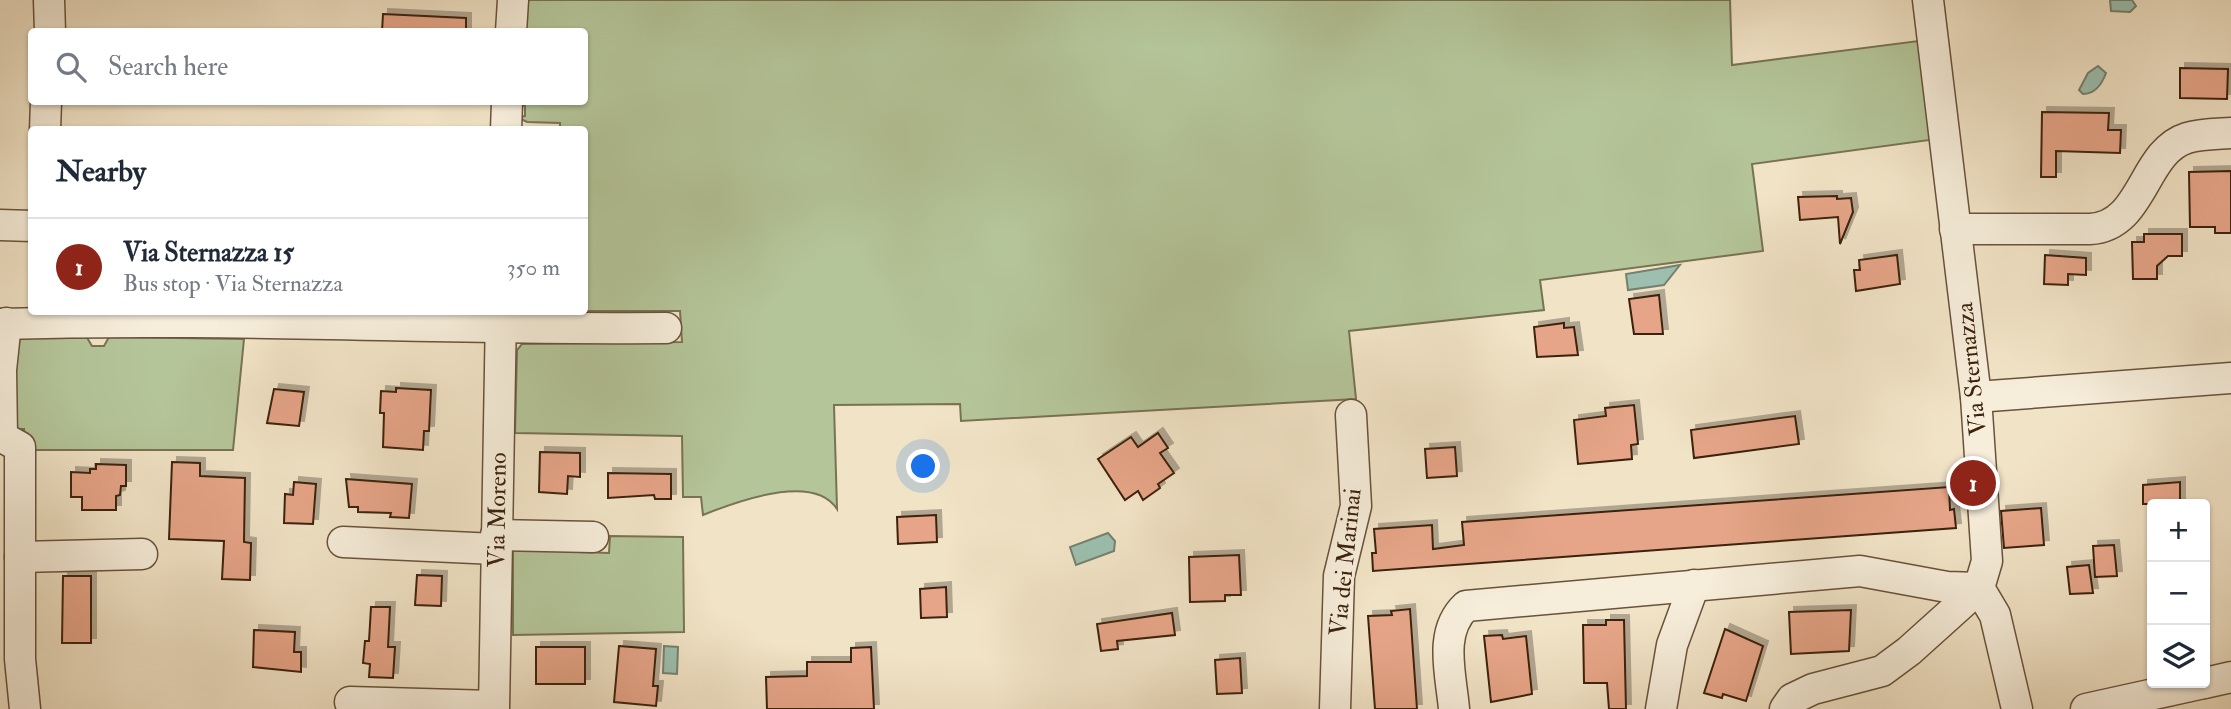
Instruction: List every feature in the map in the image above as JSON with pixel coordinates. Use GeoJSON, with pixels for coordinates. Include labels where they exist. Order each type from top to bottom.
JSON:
{"type":"FeatureCollection","features":[{"type":"Feature","properties":{"kind":"street"},"geometry":{"type":"LineString","coordinates":[[49,0],[50,28]]}},
{"type":"Feature","properties":{"kind":"street"},"geometry":{"type":"LineString","coordinates":[[511,28],[513,0]]}},
{"type":"Feature","properties":{"kind":"street","name":"Via Sternazza"},"geometry":{"type":"LineString","coordinates":[[1928,0],[1976,402],[1987,561],[1979,589]]}},
{"type":"Feature","properties":{"kind":"street"},"geometry":{"type":"LineString","coordinates":[[45,126],[46,105]]}},
{"type":"Feature","properties":{"kind":"street"},"geometry":{"type":"LineString","coordinates":[[506,126],[507,105]]}},
{"type":"Feature","properties":{"kind":"street"},"geometry":{"type":"LineString","coordinates":[[1955,229],[2090,229],[2108,226],[2134,202],[2173,145],[2187,138],[2231,133]]}},
{"type":"Feature","properties":{"kind":"street"},"geometry":{"type":"LineString","coordinates":[[0,225],[28,226]]}},
{"type":"Feature","properties":{"kind":"street"},"geometry":{"type":"LineString","coordinates":[[25,709],[20,659],[20,447],[2,437],[3,323],[51,317],[501,321],[666,328]]}},
{"type":"Feature","properties":{"kind":"street","name":"Via Moreno"},"geometry":{"type":"LineString","coordinates":[[494,708],[501,321]]}},
{"type":"Feature","properties":{"kind":"street"},"geometry":{"type":"LineString","coordinates":[[1976,402],[2231,378]]}},
{"type":"Feature","properties":{"kind":"street"},"geometry":{"type":"LineString","coordinates":[[1976,402],[2191,393]]}},
{"type":"Feature","properties":{"kind":"street","name":"Via dei Marinai"},"geometry":{"type":"LineString","coordinates":[[1335,709],[1339,576],[1356,506],[1350,415]]}},
{"type":"Feature","properties":{"kind":"street"},"geometry":{"type":"LineString","coordinates":[[343,542],[496,542],[593,537]]}},
{"type":"Feature","properties":{"kind":"street"},"geometry":{"type":"LineString","coordinates":[[20,557],[142,554]]}},
{"type":"Feature","properties":{"kind":"street"},"geometry":{"type":"LineString","coordinates":[[1454,709],[1447,638],[1451,625],[1466,606],[1860,571],[1947,587],[1979,589]]}},
{"type":"Feature","properties":{"kind":"street"},"geometry":{"type":"LineString","coordinates":[[1661,709],[1672,645],[1694,585]]}},
{"type":"Feature","properties":{"kind":"street"},"geometry":{"type":"LineString","coordinates":[[1785,709],[1792,699],[1813,689],[1882,671],[1979,589]]}},
{"type":"Feature","properties":{"kind":"street"},"geometry":{"type":"LineString","coordinates":[[1979,589],[1995,615],[2017,709]]}},
{"type":"Feature","properties":{"kind":"street"},"geometry":{"type":"LineString","coordinates":[[2210,682],[2231,677]]}},
{"type":"Feature","properties":{"kind":"street"},"geometry":{"type":"LineString","coordinates":[[2087,709],[2182,688]]}},
{"type":"Feature","properties":{"kind":"street"},"geometry":{"type":"LineString","coordinates":[[350,702],[494,708]]}},
{"type":"Feature","properties":{"kind":"shaded area"},"geometry":{"type":"Polygon","coordinates":[[[523,0],[1730,0],[1732,65],[1926,40],[1937,139],[1752,164],[1763,251],[1540,280],[1544,310],[1349,331],[1356,399],[961,421],[960,404],[834,405],[837,509],[826,498],[810,492],[792,491],[734,503],[703,515],[701,497],[683,497],[682,436],[515,433],[517,350],[522,344],[682,342],[680,311],[588,311],[588,126],[527,122],[517,117],[525,116],[525,106],[518,105],[588,105],[588,28],[521,28],[523,0]]]}},
{"type":"Feature","properties":{"kind":"shaded area"},"geometry":{"type":"Polygon","coordinates":[[[2110,0],[2132,0],[2136,6],[2130,12],[2111,11],[2110,0]]]}},
{"type":"Feature","properties":{"kind":"shaded area"},"geometry":{"type":"Polygon","coordinates":[[[2098,66],[2106,73],[2103,81],[2095,90],[2083,94],[2079,90],[2088,73],[2098,66]]]}},
{"type":"Feature","properties":{"kind":"shaded area"},"geometry":{"type":"Polygon","coordinates":[[[1680,265],[1664,285],[1628,290],[1626,274],[1680,265]]]}},
{"type":"Feature","properties":{"kind":"shaded area"},"geometry":{"type":"Polygon","coordinates":[[[12,335],[86,336],[92,346],[104,346],[109,337],[244,339],[233,450],[25,450],[24,429],[15,429],[12,335]]]}},
{"type":"Feature","properties":{"kind":"shaded area"},"geometry":{"type":"Polygon","coordinates":[[[1108,533],[1115,541],[1114,551],[1076,565],[1070,547],[1108,533]]]}},
{"type":"Feature","properties":{"kind":"shaded area"},"geometry":{"type":"Polygon","coordinates":[[[610,536],[683,537],[684,632],[513,635],[513,546],[578,547],[578,552],[609,553],[610,536]]]}},
{"type":"Feature","properties":{"kind":"shaded area"},"geometry":{"type":"Polygon","coordinates":[[[664,646],[678,647],[677,674],[663,673],[664,646]]]}},
{"type":"Feature","properties":{"kind":"building"},"geometry":{"type":"Polygon","coordinates":[[[383,14],[466,18],[466,28],[382,28],[383,14]]]}},
{"type":"Feature","properties":{"kind":"building"},"geometry":{"type":"Polygon","coordinates":[[[2180,68],[2228,69],[2227,99],[2180,98],[2180,68]]]}},
{"type":"Feature","properties":{"kind":"building"},"geometry":{"type":"Polygon","coordinates":[[[2042,112],[2109,113],[2108,130],[2121,130],[2120,153],[2056,151],[2056,177],[2041,177],[2042,112]]]}},
{"type":"Feature","properties":{"kind":"building"},"geometry":{"type":"Polygon","coordinates":[[[2231,171],[2231,233],[2215,233],[2215,227],[2190,227],[2189,172],[2231,171]]]}},
{"type":"Feature","properties":{"kind":"building"},"geometry":{"type":"Polygon","coordinates":[[[1837,196],[1837,199],[1851,198],[1853,212],[1840,244],[1838,217],[1800,220],[1798,197],[1837,196]]]}},
{"type":"Feature","properties":{"kind":"building"},"geometry":{"type":"Polygon","coordinates":[[[2144,234],[2182,234],[2182,256],[2168,256],[2157,266],[2157,279],[2133,279],[2132,242],[2144,242],[2144,234]]]}},
{"type":"Feature","properties":{"kind":"building"},"geometry":{"type":"Polygon","coordinates":[[[1897,255],[1900,284],[1856,291],[1854,270],[1860,270],[1859,260],[1897,255]]]}},
{"type":"Feature","properties":{"kind":"building"},"geometry":{"type":"Polygon","coordinates":[[[2045,255],[2086,258],[2086,275],[2068,274],[2068,285],[2044,284],[2045,255]]]}},
{"type":"Feature","properties":{"kind":"building"},"geometry":{"type":"Polygon","coordinates":[[[1659,295],[1663,334],[1634,334],[1629,299],[1659,295]]]}},
{"type":"Feature","properties":{"kind":"building"},"geometry":{"type":"Polygon","coordinates":[[[1564,323],[1564,328],[1574,327],[1578,355],[1537,357],[1534,327],[1564,323]]]}},
{"type":"Feature","properties":{"kind":"building"},"geometry":{"type":"Polygon","coordinates":[[[396,388],[431,390],[429,431],[424,431],[423,450],[383,447],[384,413],[380,413],[381,391],[396,392],[396,388]]]}},
{"type":"Feature","properties":{"kind":"building"},"geometry":{"type":"Polygon","coordinates":[[[274,389],[304,392],[299,426],[267,423],[274,389]]]}},
{"type":"Feature","properties":{"kind":"building"},"geometry":{"type":"Polygon","coordinates":[[[1634,405],[1638,444],[1631,445],[1632,459],[1578,464],[1574,420],[1606,416],[1605,408],[1634,405]]]}},
{"type":"Feature","properties":{"kind":"building"},"geometry":{"type":"Polygon","coordinates":[[[1795,416],[1799,444],[1694,458],[1691,430],[1795,416]]]}},
{"type":"Feature","properties":{"kind":"building"},"geometry":{"type":"Polygon","coordinates":[[[1158,433],[1168,448],[1160,453],[1174,473],[1158,484],[1160,488],[1143,500],[1138,491],[1125,500],[1098,459],[1131,437],[1138,447],[1158,433]]]}},
{"type":"Feature","properties":{"kind":"building"},"geometry":{"type":"Polygon","coordinates":[[[1455,447],[1457,476],[1427,478],[1425,449],[1455,447]]]}},
{"type":"Feature","properties":{"kind":"building"},"geometry":{"type":"Polygon","coordinates":[[[540,452],[580,453],[580,477],[568,476],[567,494],[539,492],[540,452]]]}},
{"type":"Feature","properties":{"kind":"building"},"geometry":{"type":"Polygon","coordinates":[[[172,462],[200,463],[200,476],[245,478],[244,542],[251,543],[250,580],[222,579],[224,541],[169,539],[172,462]]]}},
{"type":"Feature","properties":{"kind":"building"},"geometry":{"type":"Polygon","coordinates":[[[96,464],[126,465],[126,486],[121,486],[120,495],[116,496],[116,510],[82,510],[82,497],[71,497],[71,472],[90,473],[90,469],[96,469],[96,464]]]}},
{"type":"Feature","properties":{"kind":"building"},"geometry":{"type":"Polygon","coordinates":[[[608,473],[671,474],[671,499],[655,499],[654,495],[608,498],[608,473]]]}},
{"type":"Feature","properties":{"kind":"building"},"geometry":{"type":"Polygon","coordinates":[[[346,479],[412,484],[409,518],[390,517],[391,513],[358,512],[358,507],[349,507],[346,479]]]}},
{"type":"Feature","properties":{"kind":"building"},"geometry":{"type":"Polygon","coordinates":[[[294,482],[316,484],[313,524],[284,523],[285,494],[293,495],[294,482]]]}},
{"type":"Feature","properties":{"kind":"building"},"geometry":{"type":"Polygon","coordinates":[[[2180,482],[2180,499],[2147,499],[2147,504],[2143,504],[2143,485],[2180,482]]]}},
{"type":"Feature","properties":{"kind":"building"},"geometry":{"type":"Polygon","coordinates":[[[1949,487],[1950,510],[1954,509],[1956,528],[1373,571],[1372,553],[1376,553],[1374,529],[1432,525],[1433,549],[1464,545],[1462,522],[1949,487]]]}},
{"type":"Feature","properties":{"kind":"building"},"geometry":{"type":"Polygon","coordinates":[[[2041,508],[2044,545],[2004,548],[2001,511],[2041,508]]]}},
{"type":"Feature","properties":{"kind":"building"},"geometry":{"type":"Polygon","coordinates":[[[936,515],[937,542],[898,544],[897,517],[936,515]]]}},
{"type":"Feature","properties":{"kind":"building"},"geometry":{"type":"Polygon","coordinates":[[[2114,545],[2117,576],[2095,577],[2093,546],[2114,545]]]}},
{"type":"Feature","properties":{"kind":"building"},"geometry":{"type":"Polygon","coordinates":[[[1239,555],[1241,595],[1225,595],[1225,601],[1190,602],[1189,557],[1239,555]]]}},
{"type":"Feature","properties":{"kind":"building"},"geometry":{"type":"Polygon","coordinates":[[[2089,565],[2093,593],[2070,594],[2067,567],[2089,565]]]}},
{"type":"Feature","properties":{"kind":"building"},"geometry":{"type":"Polygon","coordinates":[[[417,575],[442,576],[441,606],[415,605],[417,575]]]}},
{"type":"Feature","properties":{"kind":"building"},"geometry":{"type":"Polygon","coordinates":[[[63,576],[91,576],[91,643],[62,643],[63,576]]]}},
{"type":"Feature","properties":{"kind":"building"},"geometry":{"type":"Polygon","coordinates":[[[946,587],[947,617],[921,618],[920,589],[946,587]]]}},
{"type":"Feature","properties":{"kind":"building"},"geometry":{"type":"Polygon","coordinates":[[[371,607],[390,607],[388,647],[395,647],[393,678],[369,677],[370,664],[363,663],[365,641],[369,641],[371,607]]]}},
{"type":"Feature","properties":{"kind":"building"},"geometry":{"type":"Polygon","coordinates":[[[1410,609],[1417,709],[1375,709],[1368,616],[1392,615],[1391,611],[1410,609]]]}},
{"type":"Feature","properties":{"kind":"building"},"geometry":{"type":"Polygon","coordinates":[[[1851,610],[1849,651],[1791,654],[1789,612],[1851,610]]]}},
{"type":"Feature","properties":{"kind":"building"},"geometry":{"type":"Polygon","coordinates":[[[1172,613],[1175,635],[1117,641],[1118,649],[1101,651],[1097,624],[1172,613]]]}},
{"type":"Feature","properties":{"kind":"building"},"geometry":{"type":"Polygon","coordinates":[[[1606,620],[1624,620],[1626,709],[1609,709],[1607,683],[1584,683],[1583,625],[1606,625],[1606,620]]]}},
{"type":"Feature","properties":{"kind":"building"},"geometry":{"type":"Polygon","coordinates":[[[1725,629],[1763,646],[1746,701],[1723,694],[1722,698],[1704,693],[1725,629]]]}},
{"type":"Feature","properties":{"kind":"building"},"geometry":{"type":"Polygon","coordinates":[[[254,630],[295,632],[294,652],[301,652],[301,672],[253,667],[254,630]]]}},
{"type":"Feature","properties":{"kind":"building"},"geometry":{"type":"Polygon","coordinates":[[[1502,635],[1503,639],[1526,636],[1532,694],[1491,702],[1484,636],[1502,635]]]}},
{"type":"Feature","properties":{"kind":"building"},"geometry":{"type":"Polygon","coordinates":[[[619,646],[656,649],[653,686],[658,686],[656,706],[614,702],[619,646]]]}},
{"type":"Feature","properties":{"kind":"building"},"geometry":{"type":"Polygon","coordinates":[[[536,647],[585,647],[585,684],[536,684],[536,647]]]}},
{"type":"Feature","properties":{"kind":"building"},"geometry":{"type":"Polygon","coordinates":[[[871,647],[874,709],[767,709],[766,677],[807,676],[807,662],[851,662],[851,648],[871,647]]]}},
{"type":"Feature","properties":{"kind":"building"},"geometry":{"type":"Polygon","coordinates":[[[1240,658],[1242,693],[1217,694],[1215,660],[1240,658]]]}},
{"type":"Feature","properties":{"kind":"place","name":"Via Sternazza 15"},"geometry":{"type":"Point","coordinates":[1973,483]}}]}
